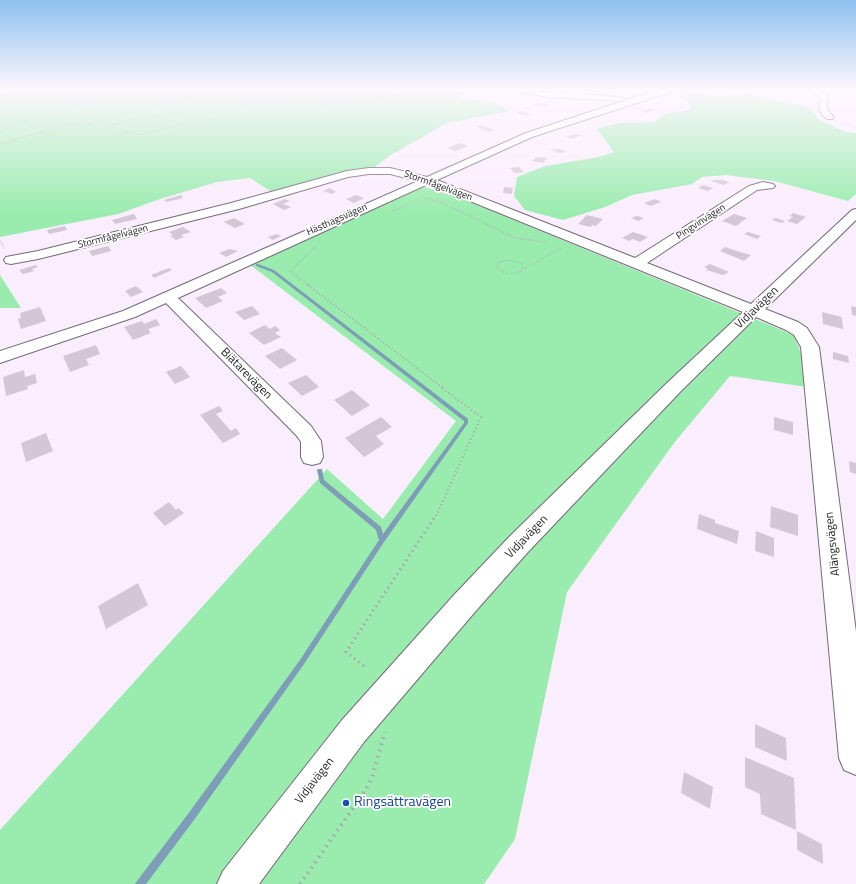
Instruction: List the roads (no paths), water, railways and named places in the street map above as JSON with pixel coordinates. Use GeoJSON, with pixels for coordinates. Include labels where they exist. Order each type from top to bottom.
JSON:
{"type":"FeatureCollection","features":[{"type":"Feature","properties":{"kind":"street","name":"Hästhagsvägen"},"geometry":{"type":"LineString","coordinates":[[0,357],[90,328],[169,297],[426,180],[529,135],[543,130]]}},
{"type":"Feature","properties":{"kind":"street","name":"Stormfågelvägen"},"geometry":{"type":"LineString","coordinates":[[11,260],[38,255],[176,221],[299,189],[357,172],[390,171],[408,174],[426,180],[785,323],[801,332]]}},
{"type":"Feature","properties":{"kind":"street","name":"Pingvinvägen"},"geometry":{"type":"LineString","coordinates":[[636,264],[753,188],[763,185],[769,186]]}},
{"type":"Feature","properties":{"kind":"street","name":"Vidjavägen"},"geometry":{"type":"LineString","coordinates":[[236,884],[353,731],[464,604],[519,544],[674,387],[854,217]]}},
{"type":"Feature","properties":{"kind":"street","name":"Biätarevägen"},"geometry":{"type":"LineString","coordinates":[[169,297],[304,431],[311,441],[312,457]]}},
{"type":"Feature","properties":{"kind":"street","name":"Alängsvägen"},"geometry":{"type":"LineString","coordinates":[[801,332],[810,347],[849,625],[856,758]]}},
{"type":"Feature","properties":{"kind":"waterway"},"geometry":{"type":"LineString","coordinates":[[257,265],[273,271],[466,420],[466,423],[382,540]]}},
{"type":"Feature","properties":{"kind":"waterway"},"geometry":{"type":"LineString","coordinates":[[320,470],[322,481],[379,529],[382,540]]}},
{"type":"Feature","properties":{"kind":"waterway"},"geometry":{"type":"LineString","coordinates":[[140,884],[191,817],[302,662],[382,540]]}},
{"type":"Feature","properties":{"kind":"place","name":"Ringsättravägen"},"geometry":{"type":"Point","coordinates":[346,803]}}]}
